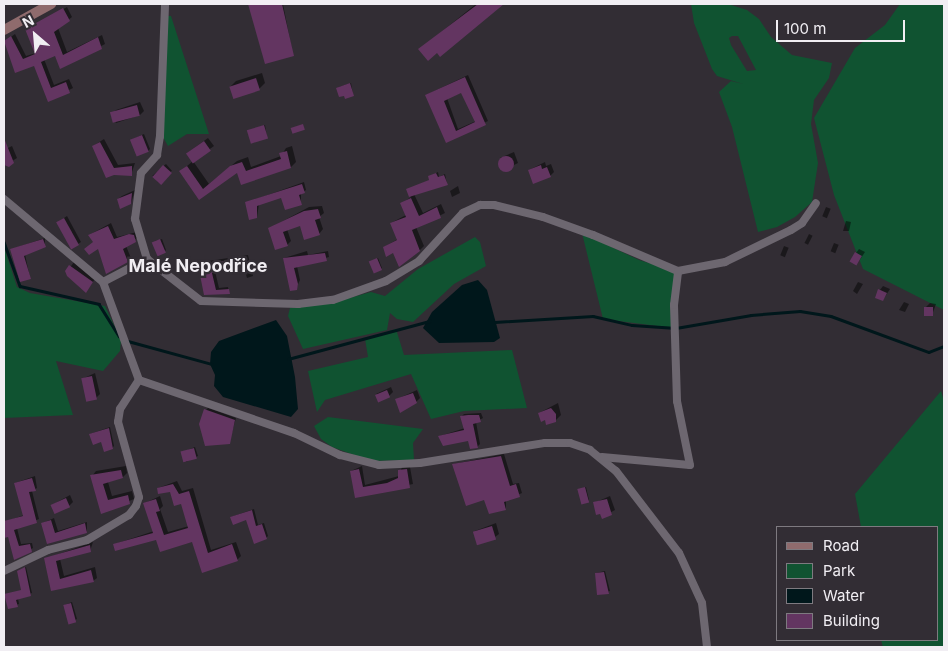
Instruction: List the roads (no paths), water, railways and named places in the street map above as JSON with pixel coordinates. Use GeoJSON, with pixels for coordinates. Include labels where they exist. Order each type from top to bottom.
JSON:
{"type":"FeatureCollection","features":[{"type":"Feature","properties":{"kind":"main road"},"geometry":{"type":"LineString","coordinates":[[4,30],[51,4]]}},
{"type":"Feature","properties":{"kind":"street"},"geometry":{"type":"LineString","coordinates":[[165,4],[160,136],[157,155],[140,179],[135,219],[147,258],[201,301],[298,304],[334,300],[372,288],[419,261],[463,212],[486,204],[511,208],[570,226],[678,271],[725,262],[791,230],[802,223],[816,203]]}},
{"type":"Feature","properties":{"kind":"street"},"geometry":{"type":"LineString","coordinates":[[4,199],[103,282],[139,380]]}},
{"type":"Feature","properties":{"kind":"street"},"geometry":{"type":"LineString","coordinates":[[103,282],[147,258]]}},
{"type":"Feature","properties":{"kind":"street"},"geometry":{"type":"LineString","coordinates":[[139,380],[294,433],[340,455],[369,463],[420,463],[545,443],[570,444],[602,457],[690,465],[676,386],[674,305],[678,271]]}},
{"type":"Feature","properties":{"kind":"street"},"geometry":{"type":"LineString","coordinates":[[4,571],[53,548],[88,540],[129,515],[136,506],[140,496],[118,422],[120,409],[139,380]]}},
{"type":"Feature","properties":{"kind":"street"},"geometry":{"type":"LineString","coordinates":[[602,457],[639,498],[687,567],[702,603],[707,647]]}},
{"type":"Feature","properties":{"kind":"water"},"geometry":{"type":"Polygon","coordinates":[[[478,280],[487,290],[500,338],[494,342],[439,343],[423,328],[432,312],[462,285],[478,280]]]}},
{"type":"Feature","properties":{"kind":"water"},"geometry":{"type":"Polygon","coordinates":[[[276,320],[287,336],[295,377],[298,409],[291,417],[223,397],[214,386],[215,375],[210,364],[211,352],[219,341],[276,320]]]}},
{"type":"Feature","properties":{"kind":"waterway"},"geometry":{"type":"LineString","coordinates":[[4,242],[20,286],[99,304],[119,336]]}},
{"type":"Feature","properties":{"kind":"waterway"},"geometry":{"type":"LineString","coordinates":[[495,322],[593,316],[632,325],[676,328],[751,315],[800,311],[831,316],[929,352],[944,346]]}},
{"type":"Feature","properties":{"kind":"waterway"},"geometry":{"type":"LineString","coordinates":[[288,359],[430,321]]}},
{"type":"Feature","properties":{"kind":"waterway"},"geometry":{"type":"LineString","coordinates":[[128,341],[212,364]]}},
{"type":"Feature","properties":{"kind":"district","name":"Malé Nepodřice"},"geometry":{"type":"Point","coordinates":[198,266]}}]}
